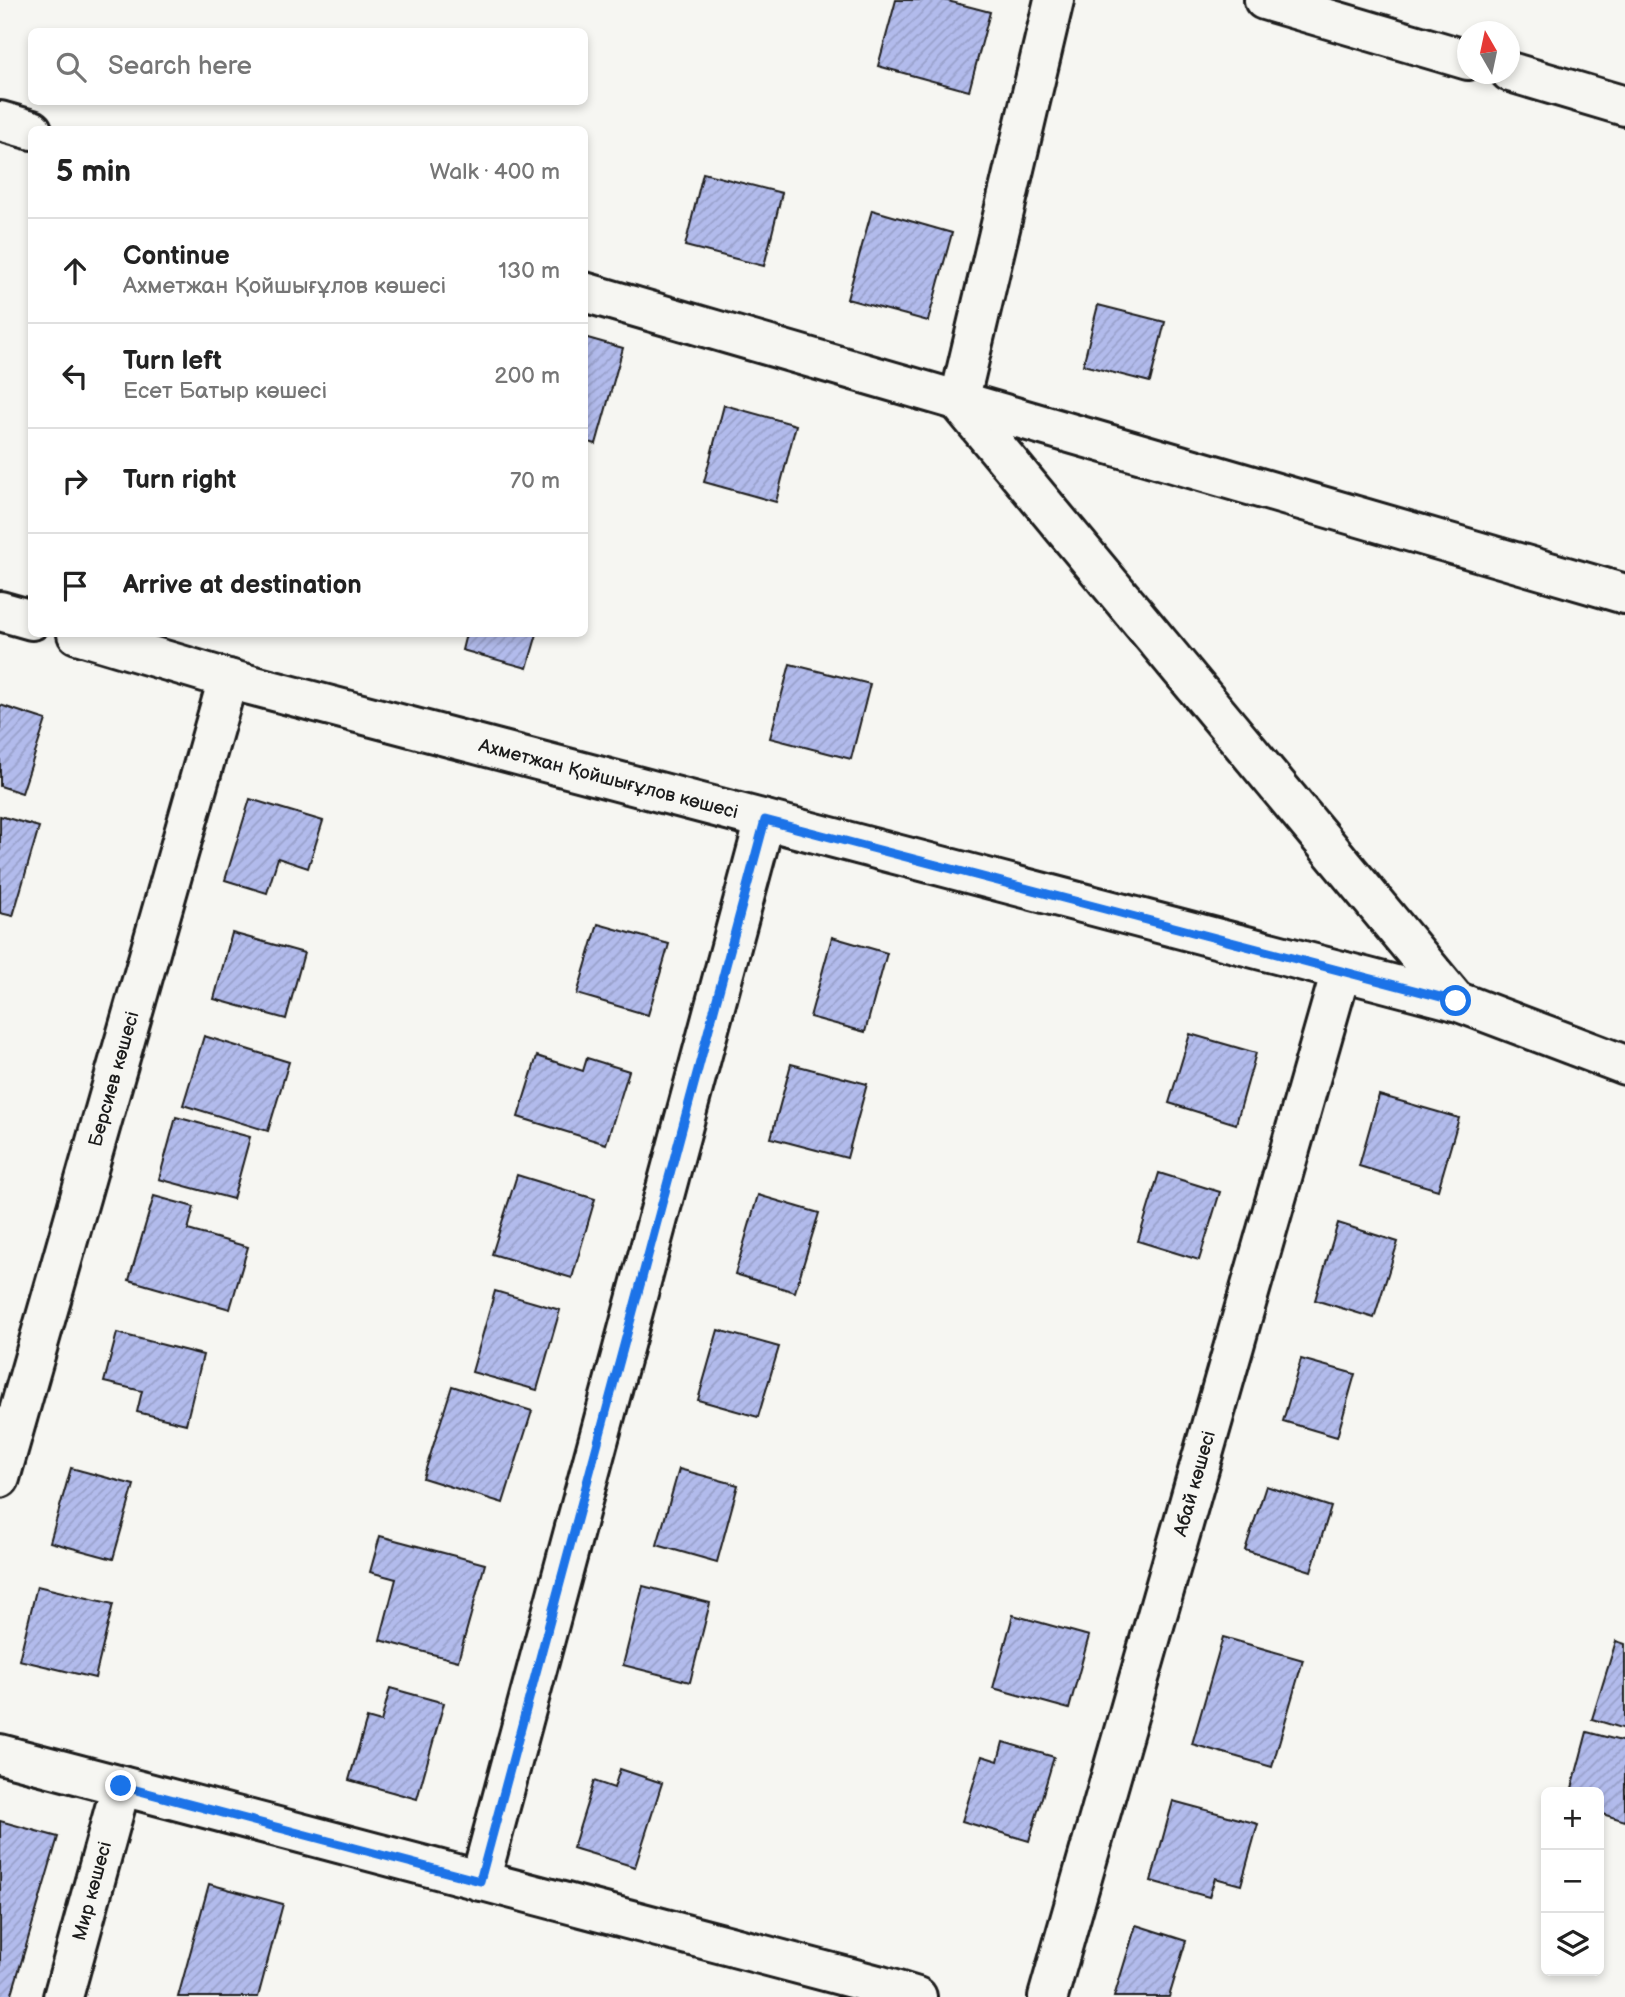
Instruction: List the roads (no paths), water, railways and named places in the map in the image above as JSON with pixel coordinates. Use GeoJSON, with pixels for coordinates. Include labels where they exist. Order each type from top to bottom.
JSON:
{"type":"FeatureCollection","features":[{"type":"Feature","properties":{"kind":"street"},"geometry":{"type":"LineString","coordinates":[[958,402],[1054,0]]}},
{"type":"Feature","properties":{"kind":"street"},"geometry":{"type":"LineString","coordinates":[[1264,0],[1457,57]]}},
{"type":"Feature","properties":{"kind":"street"},"geometry":{"type":"LineString","coordinates":[[1520,75],[1625,106]]}},
{"type":"Feature","properties":{"kind":"street"},"geometry":{"type":"LineString","coordinates":[[0,121],[28,130]]}},
{"type":"Feature","properties":{"kind":"street"},"geometry":{"type":"LineString","coordinates":[[588,293],[1625,594]]}},
{"type":"Feature","properties":{"kind":"street"},"geometry":{"type":"LineString","coordinates":[[958,402],[1456,1001]]}},
{"type":"Feature","properties":{"kind":"street"},"geometry":{"type":"LineString","coordinates":[[0,611],[28,619]]}},
{"type":"Feature","properties":{"kind":"street","name":"Ахметжан Қойшығұлов көшесі"},"geometry":{"type":"LineString","coordinates":[[87,637],[228,679],[1456,1001],[1625,1065]]}},
{"type":"Feature","properties":{"kind":"street","name":"Берсиев көшесі"},"geometry":{"type":"LineString","coordinates":[[0,1478],[228,679]]}},
{"type":"Feature","properties":{"kind":"street"},"geometry":{"type":"LineString","coordinates":[[480,1881],[765,820]]}},
{"type":"Feature","properties":{"kind":"street","name":"Абай көшесі"},"geometry":{"type":"LineString","coordinates":[[1048,1997],[1341,971]]}},
{"type":"Feature","properties":{"kind":"street"},"geometry":{"type":"LineString","coordinates":[[0,1754],[480,1881],[876,1991],[917,1997]]}},
{"type":"Feature","properties":{"kind":"street","name":"Мир көшесі"},"geometry":{"type":"LineString","coordinates":[[64,1997],[121,1786]]}}]}
